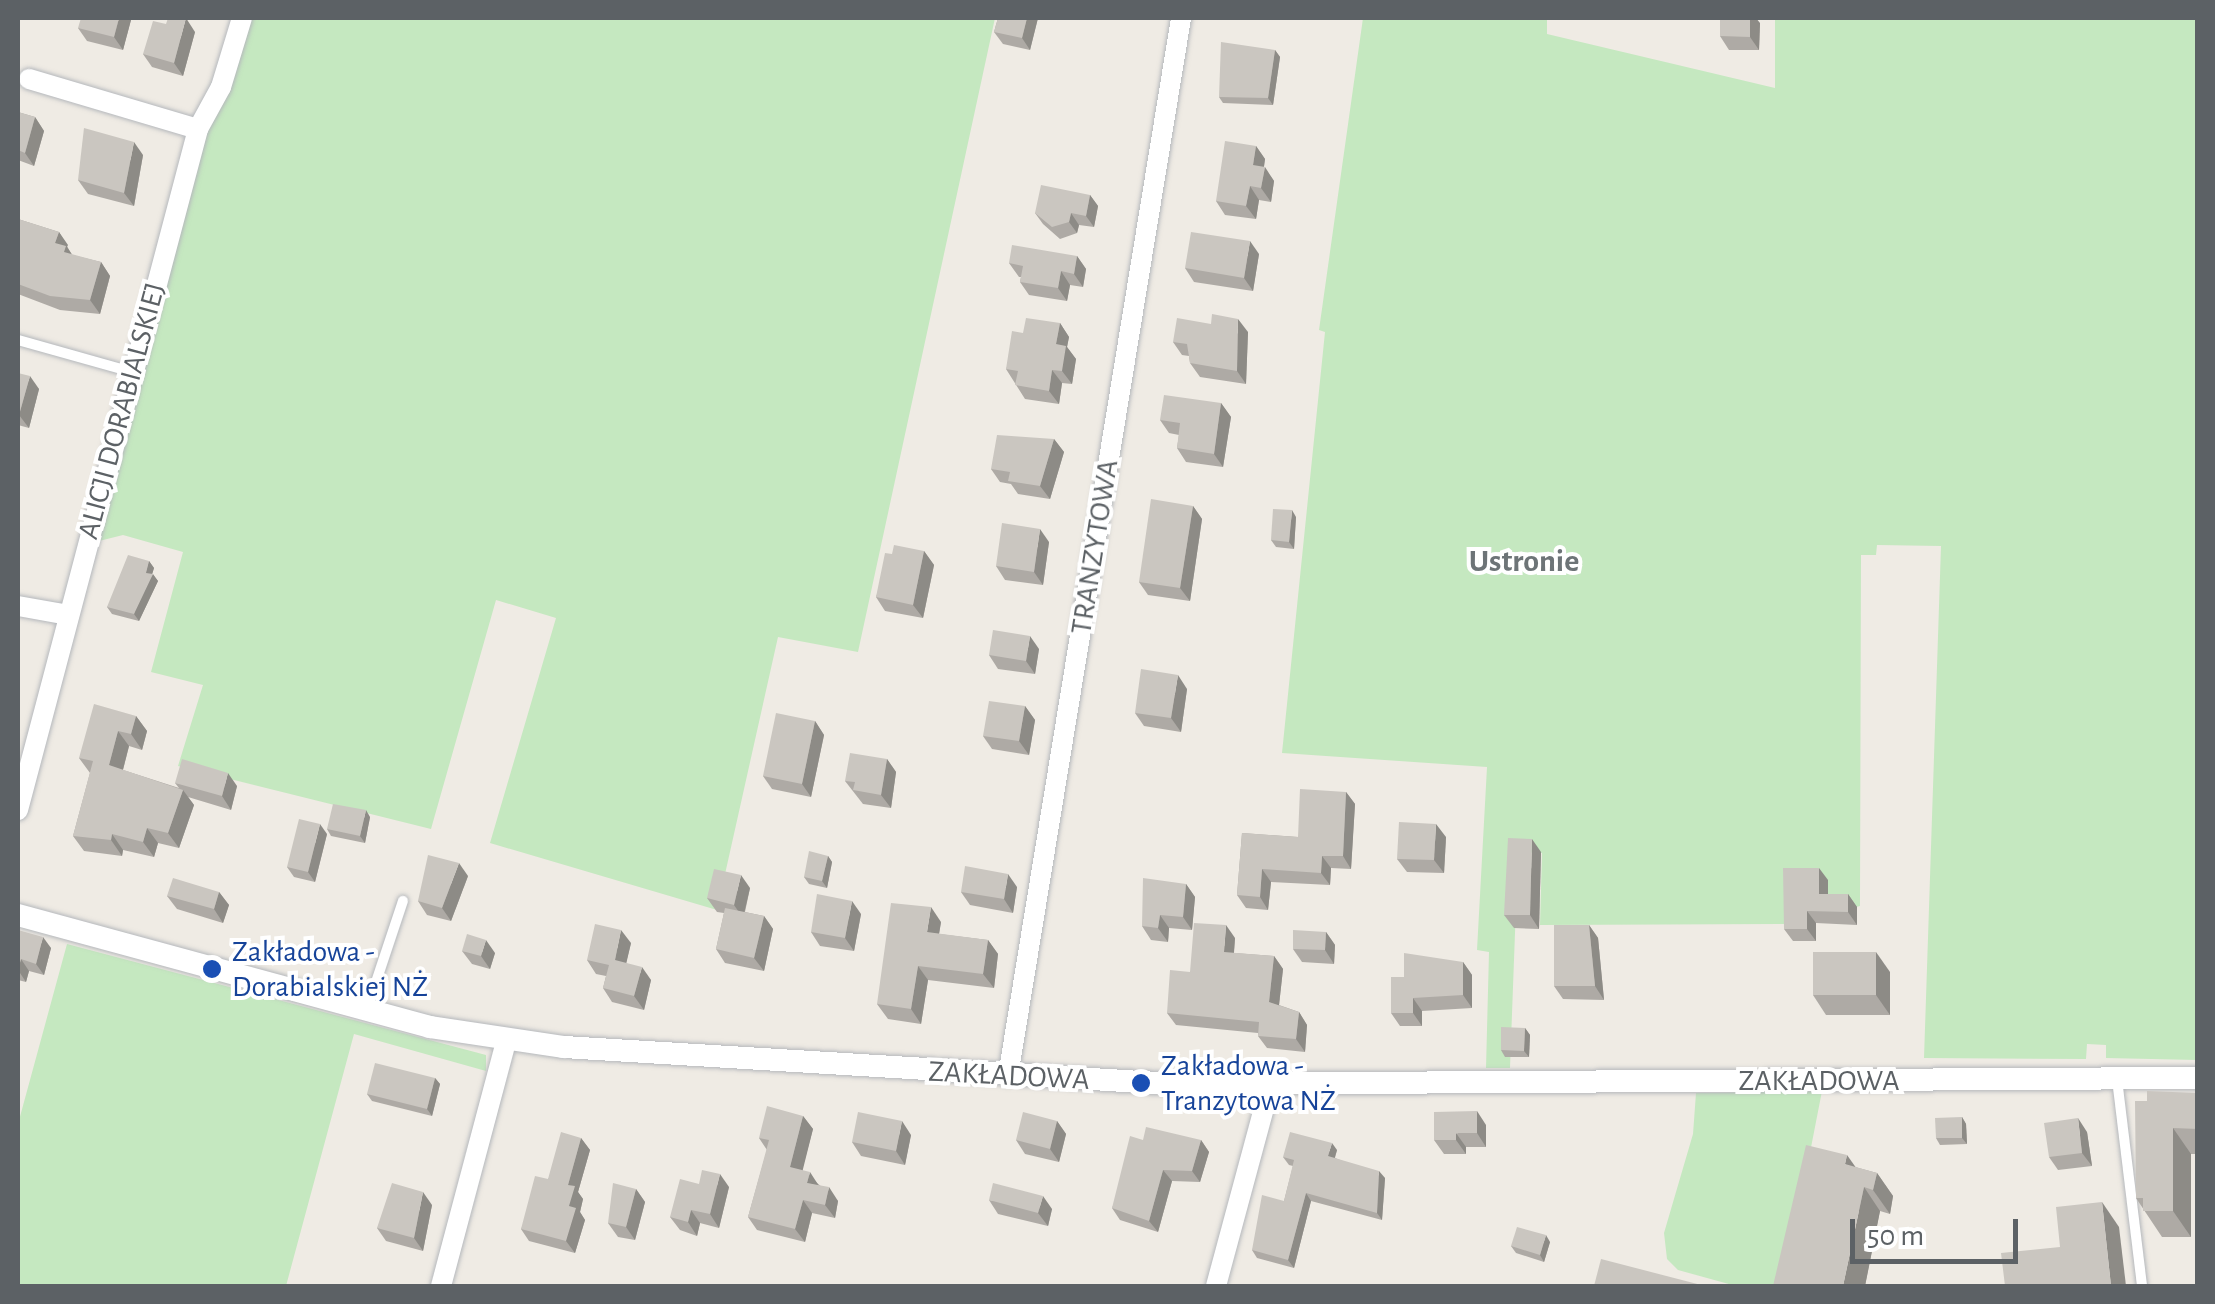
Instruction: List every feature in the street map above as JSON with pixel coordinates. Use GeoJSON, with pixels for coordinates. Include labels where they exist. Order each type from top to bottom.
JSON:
{"type":"FeatureCollection","features":[{"type":"Feature","properties":{"kind":"street","name":"ALICJI DORABIALSKIEJ"},"geometry":{"type":"LineString","coordinates":[[18,810],[198,130],[222,87],[242,18]]}},
{"type":"Feature","properties":{"kind":"street","name":"TRANZYTOWA"},"geometry":{"type":"LineString","coordinates":[[1008,1076],[1181,18]]}},
{"type":"Feature","properties":{"kind":"street"},"geometry":{"type":"LineString","coordinates":[[29,79],[198,130]]}},
{"type":"Feature","properties":{"kind":"street"},"geometry":{"type":"LineString","coordinates":[[18,606],[68,615]]}},
{"type":"Feature","properties":{"kind":"street","name":"ZAKŁADOWA"},"geometry":{"type":"LineString","coordinates":[[18,915],[366,1010],[506,1041],[1008,1076],[1270,1086],[2198,1078]]}},
{"type":"Feature","properties":{"kind":"street"},"geometry":{"type":"LineString","coordinates":[[441,1286],[506,1041]]}},
{"type":"Feature","properties":{"kind":"street"},"geometry":{"type":"LineString","coordinates":[[1216,1286],[1270,1086]]}},
{"type":"Feature","properties":{"kind":"lane"},"geometry":{"type":"LineString","coordinates":[[18,340],[132,372]]}},
{"type":"Feature","properties":{"kind":"lane"},"geometry":{"type":"LineString","coordinates":[[366,1010],[403,901]]}},
{"type":"Feature","properties":{"kind":"lane"},"geometry":{"type":"LineString","coordinates":[[2117,1078],[2142,1286]]}},
{"type":"Feature","properties":{"kind":"green space"},"geometry":{"type":"Polygon","coordinates":[[[249,18],[995,18],[858,652],[778,637],[717,910],[490,843],[556,618],[496,600],[431,829],[178,766],[203,685],[151,672],[183,552],[123,535],[99,541],[196,162],[249,18]]]}},
{"type":"Feature","properties":{"kind":"green space"},"geometry":{"type":"Polygon","coordinates":[[[1363,18],[1547,18],[1547,34],[1775,88],[1775,18],[2197,18],[2197,1060],[2106,1058],[2106,1045],[2087,1044],[2086,1059],[1924,1058],[1941,546],[1877,545],[1876,555],[1861,555],[1860,906],[1793,924],[1540,925],[1542,853],[1518,852],[1510,1068],[1486,1068],[1489,952],[1477,950],[1487,767],[1282,753],[1325,332],[1319,330],[1363,18]]]}},
{"type":"Feature","properties":{"kind":"green space"},"geometry":{"type":"Polygon","coordinates":[[[67,944],[486,1055],[486,1071],[354,1034],[286,1286],[18,1286],[18,1124],[67,944]]]}},
{"type":"Feature","properties":{"kind":"green space"},"geometry":{"type":"Polygon","coordinates":[[[1822,1091],[1784,1286],[1736,1286],[1678,1270],[1667,1259],[1664,1233],[1693,1134],[1696,1093],[1822,1091]]]}},
{"type":"Feature","properties":{"kind":"building"},"geometry":{"type":"Polygon","coordinates":[[[81,18],[119,18],[114,37],[78,28],[81,18]]]}},
{"type":"Feature","properties":{"kind":"building"},"geometry":{"type":"Polygon","coordinates":[[[168,18],[186,18],[174,63],[143,54],[153,21],[166,24],[168,18]]]}},
{"type":"Feature","properties":{"kind":"building"},"geometry":{"type":"Polygon","coordinates":[[[998,18],[1027,18],[1022,38],[994,32],[998,18]]]}},
{"type":"Feature","properties":{"kind":"building"},"geometry":{"type":"Polygon","coordinates":[[[1720,18],[1750,18],[1750,37],[1720,36],[1720,18]]]}},
{"type":"Feature","properties":{"kind":"building"},"geometry":{"type":"Polygon","coordinates":[[[1221,42],[1275,50],[1268,98],[1219,97],[1221,42]]]}},
{"type":"Feature","properties":{"kind":"building"},"geometry":{"type":"Polygon","coordinates":[[[18,112],[35,117],[25,153],[18,150],[18,112]]]}},
{"type":"Feature","properties":{"kind":"building"},"geometry":{"type":"Polygon","coordinates":[[[84,128],[134,142],[124,193],[78,180],[84,128]]]}},
{"type":"Feature","properties":{"kind":"building"},"geometry":{"type":"Polygon","coordinates":[[[1225,141],[1256,146],[1253,165],[1265,167],[1261,188],[1250,186],[1246,206],[1216,201],[1225,141]]]}},
{"type":"Feature","properties":{"kind":"building"},"geometry":{"type":"Polygon","coordinates":[[[1041,185],[1090,195],[1086,216],[1071,213],[1069,222],[1052,227],[1035,213],[1041,185]]]}},
{"type":"Feature","properties":{"kind":"building"},"geometry":{"type":"Polygon","coordinates":[[[18,219],[59,232],[55,243],[66,246],[64,252],[101,262],[90,300],[50,296],[18,284],[18,219]]]}},
{"type":"Feature","properties":{"kind":"building"},"geometry":{"type":"Polygon","coordinates":[[[1191,232],[1250,241],[1244,278],[1185,268],[1191,232]]]}},
{"type":"Feature","properties":{"kind":"building"},"geometry":{"type":"Polygon","coordinates":[[[1012,245],[1077,256],[1074,274],[1061,271],[1058,288],[1020,282],[1023,266],[1009,263],[1012,245]]]}},
{"type":"Feature","properties":{"kind":"building"},"geometry":{"type":"Polygon","coordinates":[[[1212,314],[1238,319],[1237,371],[1190,363],[1187,344],[1173,342],[1177,318],[1211,324],[1212,314]]]}},
{"type":"Feature","properties":{"kind":"building"},"geometry":{"type":"Polygon","coordinates":[[[1026,318],[1060,323],[1056,344],[1066,346],[1062,371],[1052,370],[1049,391],[1015,385],[1018,371],[1006,369],[1012,331],[1023,333],[1026,318]]]}},
{"type":"Feature","properties":{"kind":"building"},"geometry":{"type":"Polygon","coordinates":[[[18,373],[30,376],[19,415],[18,414],[18,373]]]}},
{"type":"Feature","properties":{"kind":"building"},"geometry":{"type":"Polygon","coordinates":[[[1164,395],[1221,403],[1214,454],[1177,448],[1180,423],[1160,420],[1164,395]]]}},
{"type":"Feature","properties":{"kind":"building"},"geometry":{"type":"Polygon","coordinates":[[[997,435],[1054,439],[1040,486],[1008,481],[1010,472],[991,469],[997,435]]]}},
{"type":"Feature","properties":{"kind":"building"},"geometry":{"type":"Polygon","coordinates":[[[1151,499],[1193,506],[1180,588],[1139,582],[1151,499]]]}},
{"type":"Feature","properties":{"kind":"building"},"geometry":{"type":"Polygon","coordinates":[[[1273,509],[1292,510],[1289,542],[1271,540],[1273,509]]]}},
{"type":"Feature","properties":{"kind":"building"},"geometry":{"type":"Polygon","coordinates":[[[1002,523],[1040,529],[1034,572],[996,566],[1002,523]]]}},
{"type":"Feature","properties":{"kind":"building"},"geometry":{"type":"Polygon","coordinates":[[[894,545],[924,551],[913,605],[876,597],[885,553],[892,554],[894,545]]]}},
{"type":"Feature","properties":{"kind":"building"},"geometry":{"type":"Polygon","coordinates":[[[128,555],[149,561],[146,573],[153,574],[134,614],[107,607],[128,555]]]}},
{"type":"Feature","properties":{"kind":"building"},"geometry":{"type":"Polygon","coordinates":[[[993,630],[1030,636],[1026,661],[989,655],[993,630]]]}},
{"type":"Feature","properties":{"kind":"building"},"geometry":{"type":"Polygon","coordinates":[[[1141,669],[1178,675],[1171,718],[1135,713],[1141,669]]]}},
{"type":"Feature","properties":{"kind":"building"},"geometry":{"type":"Polygon","coordinates":[[[989,701],[1025,706],[1019,741],[983,736],[989,701]]]}},
{"type":"Feature","properties":{"kind":"building"},"geometry":{"type":"Polygon","coordinates":[[[94,704],[136,716],[131,734],[118,731],[109,765],[183,790],[168,833],[147,828],[143,842],[112,834],[111,840],[73,836],[93,761],[79,758],[94,704]]]}},
{"type":"Feature","properties":{"kind":"building"},"geometry":{"type":"Polygon","coordinates":[[[776,713],[815,721],[802,784],[763,776],[776,713]]]}},
{"type":"Feature","properties":{"kind":"building"},"geometry":{"type":"Polygon","coordinates":[[[850,753],[887,759],[881,795],[853,790],[855,782],[845,781],[850,753]]]}},
{"type":"Feature","properties":{"kind":"building"},"geometry":{"type":"Polygon","coordinates":[[[182,759],[228,773],[222,796],[175,783],[182,759]]]}},
{"type":"Feature","properties":{"kind":"building"},"geometry":{"type":"Polygon","coordinates":[[[1300,789],[1346,792],[1343,856],[1322,856],[1321,873],[1262,869],[1260,897],[1237,895],[1242,833],[1298,837],[1300,789]]]}},
{"type":"Feature","properties":{"kind":"building"},"geometry":{"type":"Polygon","coordinates":[[[333,804],[366,810],[360,836],[327,829],[333,804]]]}},
{"type":"Feature","properties":{"kind":"building"},"geometry":{"type":"Polygon","coordinates":[[[299,819],[320,824],[308,872],[287,867],[299,819]]]}},
{"type":"Feature","properties":{"kind":"building"},"geometry":{"type":"Polygon","coordinates":[[[1399,822],[1436,824],[1434,860],[1397,859],[1399,822]]]}},
{"type":"Feature","properties":{"kind":"building"},"geometry":{"type":"Polygon","coordinates":[[[1508,838],[1532,839],[1530,915],[1504,915],[1508,838]]]}},
{"type":"Feature","properties":{"kind":"building"},"geometry":{"type":"Polygon","coordinates":[[[809,851],[828,856],[822,881],[804,877],[809,851]]]}},
{"type":"Feature","properties":{"kind":"building"},"geometry":{"type":"Polygon","coordinates":[[[428,855],[459,863],[442,908],[418,901],[428,855]]]}},
{"type":"Feature","properties":{"kind":"building"},"geometry":{"type":"Polygon","coordinates":[[[965,866],[1008,874],[1004,899],[961,892],[965,866]]]}},
{"type":"Feature","properties":{"kind":"building"},"geometry":{"type":"Polygon","coordinates":[[[1783,868],[1819,868],[1819,894],[1848,894],[1848,912],[1807,911],[1807,929],[1784,929],[1783,868]]]}},
{"type":"Feature","properties":{"kind":"building"},"geometry":{"type":"Polygon","coordinates":[[[714,869],[741,875],[734,905],[707,898],[714,869]]]}},
{"type":"Feature","properties":{"kind":"building"},"geometry":{"type":"Polygon","coordinates":[[[173,878],[219,892],[214,909],[167,896],[173,878]]]}},
{"type":"Feature","properties":{"kind":"building"},"geometry":{"type":"Polygon","coordinates":[[[1143,878],[1186,884],[1183,917],[1160,915],[1158,928],[1142,926],[1143,878]]]}},
{"type":"Feature","properties":{"kind":"building"},"geometry":{"type":"Polygon","coordinates":[[[817,894],[852,901],[845,938],[811,932],[817,894]]]}},
{"type":"Feature","properties":{"kind":"building"},"geometry":{"type":"Polygon","coordinates":[[[891,903],[931,907],[927,932],[988,940],[983,974],[918,966],[911,1009],[877,1004],[891,903]]]}},
{"type":"Feature","properties":{"kind":"building"},"geometry":{"type":"Polygon","coordinates":[[[725,908],[764,916],[754,958],[716,949],[725,908]]]}},
{"type":"Feature","properties":{"kind":"building"},"geometry":{"type":"Polygon","coordinates":[[[1194,923],[1226,925],[1224,952],[1274,956],[1269,1002],[1299,1012],[1296,1039],[1258,1036],[1259,1022],[1167,1013],[1170,970],[1190,972],[1194,923]]]}},
{"type":"Feature","properties":{"kind":"building"},"geometry":{"type":"Polygon","coordinates":[[[595,924],[621,930],[615,960],[642,967],[634,996],[603,988],[609,965],[587,960],[595,924]]]}},
{"type":"Feature","properties":{"kind":"building"},"geometry":{"type":"Polygon","coordinates":[[[1554,925],[1589,925],[1595,986],[1554,986],[1554,925]]]}},
{"type":"Feature","properties":{"kind":"building"},"geometry":{"type":"Polygon","coordinates":[[[18,930],[43,937],[36,964],[21,959],[18,970],[18,930]]]}},
{"type":"Feature","properties":{"kind":"building"},"geometry":{"type":"Polygon","coordinates":[[[1293,930],[1326,932],[1325,950],[1293,949],[1293,930]]]}},
{"type":"Feature","properties":{"kind":"building"},"geometry":{"type":"Polygon","coordinates":[[[467,934],[486,940],[481,956],[462,951],[467,934]]]}},
{"type":"Feature","properties":{"kind":"building"},"geometry":{"type":"Polygon","coordinates":[[[1813,952],[1876,952],[1876,995],[1813,995],[1813,952]]]}},
{"type":"Feature","properties":{"kind":"building"},"geometry":{"type":"Polygon","coordinates":[[[1404,953],[1463,962],[1463,995],[1413,998],[1413,1013],[1391,1013],[1391,977],[1404,977],[1404,953]]]}},
{"type":"Feature","properties":{"kind":"building"},"geometry":{"type":"Polygon","coordinates":[[[1501,1027],[1525,1028],[1524,1051],[1501,1050],[1501,1027]]]}},
{"type":"Feature","properties":{"kind":"building"},"geometry":{"type":"Polygon","coordinates":[[[375,1063],[435,1078],[427,1109],[367,1094],[375,1063]]]}},
{"type":"Feature","properties":{"kind":"building"},"geometry":{"type":"Polygon","coordinates":[[[2147,1091],[2198,1093],[2198,1129],[2173,1128],[2173,1211],[2143,1211],[2143,1198],[2136,1198],[2135,1101],[2147,1101],[2147,1091]]]}},
{"type":"Feature","properties":{"kind":"building"},"geometry":{"type":"Polygon","coordinates":[[[767,1106],[803,1116],[790,1167],[810,1172],[807,1183],[829,1187],[825,1205],[803,1200],[795,1229],[748,1217],[769,1140],[759,1138],[767,1106]]]}},
{"type":"Feature","properties":{"kind":"building"},"geometry":{"type":"Polygon","coordinates":[[[1477,1111],[1477,1133],[1456,1133],[1456,1140],[1434,1140],[1434,1112],[1477,1111]]]}},
{"type":"Feature","properties":{"kind":"building"},"geometry":{"type":"Polygon","coordinates":[[[858,1112],[902,1121],[896,1151],[852,1142],[858,1112]]]}},
{"type":"Feature","properties":{"kind":"building"},"geometry":{"type":"Polygon","coordinates":[[[1023,1112],[1057,1121],[1050,1149],[1016,1140],[1023,1112]]]}},
{"type":"Feature","properties":{"kind":"building"},"geometry":{"type":"Polygon","coordinates":[[[1962,1117],[1962,1138],[1936,1138],[1935,1118],[1962,1117]]]}},
{"type":"Feature","properties":{"kind":"building"},"geometry":{"type":"Polygon","coordinates":[[[2078,1118],[2082,1153],[2049,1157],[2044,1123],[2078,1118]]]}},
{"type":"Feature","properties":{"kind":"building"},"geometry":{"type":"Polygon","coordinates":[[[1146,1127],[1201,1140],[1192,1171],[1163,1170],[1149,1221],[1112,1208],[1130,1136],[1143,1140],[1146,1127]]]}},
{"type":"Feature","properties":{"kind":"building"},"geometry":{"type":"Polygon","coordinates":[[[561,1132],[581,1138],[568,1185],[575,1186],[569,1206],[576,1208],[566,1241],[521,1229],[535,1176],[548,1179],[561,1132]]]}},
{"type":"Feature","properties":{"kind":"building"},"geometry":{"type":"Polygon","coordinates":[[[1290,1132],[1332,1143],[1328,1156],[1379,1171],[1377,1213],[1306,1193],[1288,1260],[1252,1250],[1262,1195],[1284,1201],[1294,1160],[1283,1157],[1290,1132]]]}},
{"type":"Feature","properties":{"kind":"building"},"geometry":{"type":"Polygon","coordinates":[[[1806,1145],[1847,1155],[1845,1164],[1877,1173],[1873,1190],[1864,1187],[1843,1286],[1773,1286],[1806,1145]]]}},
{"type":"Feature","properties":{"kind":"building"},"geometry":{"type":"Polygon","coordinates":[[[702,1170],[720,1174],[710,1214],[691,1210],[688,1222],[670,1217],[680,1179],[699,1184],[702,1170]]]}},
{"type":"Feature","properties":{"kind":"building"},"geometry":{"type":"Polygon","coordinates":[[[392,1183],[423,1192],[414,1238],[377,1228],[392,1183]]]}},
{"type":"Feature","properties":{"kind":"building"},"geometry":{"type":"Polygon","coordinates":[[[613,1183],[636,1189],[626,1227],[608,1223],[613,1183]]]}},
{"type":"Feature","properties":{"kind":"building"},"geometry":{"type":"Polygon","coordinates":[[[993,1183],[1043,1196],[1038,1213],[989,1200],[993,1183]]]}},
{"type":"Feature","properties":{"kind":"building"},"geometry":{"type":"Polygon","coordinates":[[[2102,1202],[2111,1286],[2005,1286],[2001,1253],[2060,1247],[2056,1207],[2102,1202]]]}},
{"type":"Feature","properties":{"kind":"building"},"geometry":{"type":"Polygon","coordinates":[[[1517,1227],[1546,1235],[1540,1255],[1511,1246],[1517,1227]]]}},
{"type":"Feature","properties":{"kind":"building"},"geometry":{"type":"Polygon","coordinates":[[[1601,1259],[1705,1286],[1594,1286],[1601,1259]]]}},
{"type":"Feature","properties":{"kind":"place","name":"Zakładowa - Dorabialskiej NŻ"},"geometry":{"type":"Point","coordinates":[212,969]}},
{"type":"Feature","properties":{"kind":"place","name":"Zakładowa - Tranzytowa NŻ"},"geometry":{"type":"Point","coordinates":[1141,1083]}},
{"type":"Feature","properties":{"kind":"district","name":"Ustronie"},"geometry":{"type":"Point","coordinates":[1524,561]}}]}
